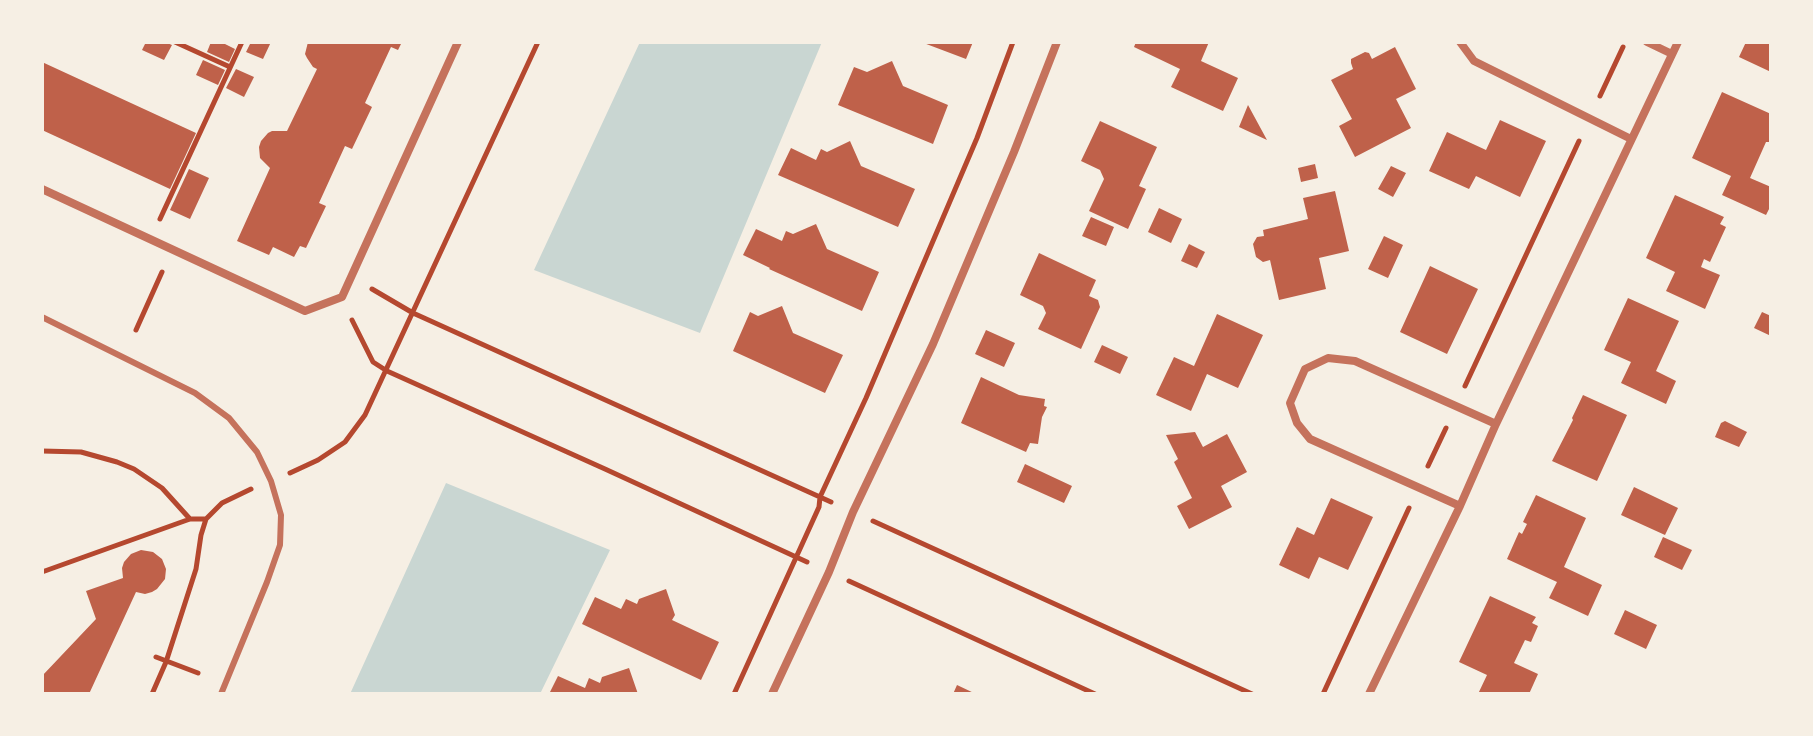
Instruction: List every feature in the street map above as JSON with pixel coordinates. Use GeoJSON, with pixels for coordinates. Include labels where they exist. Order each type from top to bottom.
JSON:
{"type":"FeatureCollection","features":[{"type":"Feature","properties":{"kind":"street"},"geometry":{"type":"LineString","coordinates":[[42,189],[305,311],[342,297],[458,42]]}},
{"type":"Feature","properties":{"kind":"street"},"geometry":{"type":"LineString","coordinates":[[772,694],[829,572],[853,512],[933,344],[1057,42]]}},
{"type":"Feature","properties":{"kind":"street"},"geometry":{"type":"LineString","coordinates":[[1460,42],[1474,61],[1631,139]]}},
{"type":"Feature","properties":{"kind":"street"},"geometry":{"type":"LineString","coordinates":[[1647,42],[1672,54]]}},
{"type":"Feature","properties":{"kind":"street"},"geometry":{"type":"LineString","coordinates":[[1369,694],[1678,42]]}},
{"type":"Feature","properties":{"kind":"street"},"geometry":{"type":"LineString","coordinates":[[1460,506],[1310,439],[1297,423],[1290,403],[1305,369],[1328,358],[1355,361],[1496,424]]}},
{"type":"Feature","properties":{"kind":"lane"},"geometry":{"type":"LineString","coordinates":[[42,317],[195,393],[229,418],[257,452],[271,481],[281,515],[280,545],[221,694]]}},
{"type":"Feature","properties":{"kind":"path"},"geometry":{"type":"LineString","coordinates":[[175,42],[230,67]]}},
{"type":"Feature","properties":{"kind":"path"},"geometry":{"type":"LineString","coordinates":[[150,239],[242,42]]}},
{"type":"Feature","properties":{"kind":"path"},"geometry":{"type":"LineString","coordinates":[[152,694],[166,662],[196,569],[206,519],[222,503],[235,496],[318,460],[345,442],[365,415],[538,42]]}},
{"type":"Feature","properties":{"kind":"path"},"geometry":{"type":"LineString","coordinates":[[734,694],[866,398],[977,138],[1013,42]]}},
{"type":"Feature","properties":{"kind":"path"},"geometry":{"type":"LineString","coordinates":[[1323,694],[1625,42]]}},
{"type":"Feature","properties":{"kind":"path"},"geometry":{"type":"LineString","coordinates":[[136,330],[173,250]]}},
{"type":"Feature","properties":{"kind":"path"},"geometry":{"type":"LineString","coordinates":[[348,283],[372,289],[413,313],[1252,694]]}},
{"type":"Feature","properties":{"kind":"path"},"geometry":{"type":"LineString","coordinates":[[342,297],[373,362],[387,371],[1095,694]]}},
{"type":"Feature","properties":{"kind":"path"},"geometry":{"type":"LineString","coordinates":[[42,451],[81,452],[134,469],[162,488],[190,519]]}},
{"type":"Feature","properties":{"kind":"path"},"geometry":{"type":"LineString","coordinates":[[42,572],[190,519],[206,519]]}},
{"type":"Feature","properties":{"kind":"path"},"geometry":{"type":"LineString","coordinates":[[156,657],[198,673]]}},
{"type":"Feature","properties":{"kind":"shaded area"},"geometry":{"type":"Polygon","coordinates":[[[640,42],[822,42],[700,333],[534,270],[640,42]]]}},
{"type":"Feature","properties":{"kind":"shaded area"},"geometry":{"type":"Polygon","coordinates":[[[446,483],[610,550],[540,694],[350,694],[446,483]]]}},
{"type":"Feature","properties":{"kind":"building"},"geometry":{"type":"Polygon","coordinates":[[[146,42],[172,45],[164,60],[142,50],[146,42]]]}},
{"type":"Feature","properties":{"kind":"building"},"geometry":{"type":"Polygon","coordinates":[[[211,42],[221,42],[235,49],[229,62],[207,52],[211,42]]]}},
{"type":"Feature","properties":{"kind":"building"},"geometry":{"type":"Polygon","coordinates":[[[251,42],[271,42],[263,59],[246,52],[251,42]]]}},
{"type":"Feature","properties":{"kind":"building"},"geometry":{"type":"Polygon","coordinates":[[[308,42],[402,42],[398,50],[391,47],[365,103],[372,107],[352,149],[345,146],[319,203],[326,206],[306,248],[300,246],[294,257],[273,247],[269,255],[237,241],[270,168],[260,158],[261,141],[272,131],[287,131],[317,69],[305,54],[308,42]]]}},
{"type":"Feature","properties":{"kind":"building"},"geometry":{"type":"Polygon","coordinates":[[[921,42],[973,42],[966,59],[921,42]]]}},
{"type":"Feature","properties":{"kind":"building"},"geometry":{"type":"Polygon","coordinates":[[[1136,42],[1209,42],[1201,61],[1238,78],[1223,111],[1171,87],[1180,69],[1134,47],[1136,42]]]}},
{"type":"Feature","properties":{"kind":"building"},"geometry":{"type":"Polygon","coordinates":[[[1746,42],[1771,42],[1771,72],[1739,57],[1746,42]]]}},
{"type":"Feature","properties":{"kind":"building"},"geometry":{"type":"Polygon","coordinates":[[[1395,47],[1416,89],[1396,99],[1411,128],[1355,157],[1339,126],[1352,119],[1331,80],[1353,69],[1351,59],[1365,52],[1372,59],[1395,47]]]}},
{"type":"Feature","properties":{"kind":"building"},"geometry":{"type":"Polygon","coordinates":[[[203,60],[225,70],[218,85],[196,75],[203,60]]]}},
{"type":"Feature","properties":{"kind":"building"},"geometry":{"type":"Polygon","coordinates":[[[892,61],[903,86],[948,105],[933,144],[838,105],[854,67],[867,72],[892,61]]]}},
{"type":"Feature","properties":{"kind":"building"},"geometry":{"type":"Polygon","coordinates":[[[42,62],[196,133],[170,189],[42,130],[42,62]]]}},
{"type":"Feature","properties":{"kind":"building"},"geometry":{"type":"Polygon","coordinates":[[[236,69],[254,77],[244,97],[226,88],[236,69]]]}},
{"type":"Feature","properties":{"kind":"building"},"geometry":{"type":"Polygon","coordinates":[[[1722,92],[1771,114],[1771,142],[1766,142],[1750,178],[1771,187],[1771,205],[1766,215],[1722,195],[1731,176],[1692,158],[1722,92]]]}},
{"type":"Feature","properties":{"kind":"building"},"geometry":{"type":"Polygon","coordinates":[[[1248,105],[1267,140],[1239,127],[1248,105]]]}},
{"type":"Feature","properties":{"kind":"building"},"geometry":{"type":"Polygon","coordinates":[[[1500,120],[1546,141],[1520,197],[1476,176],[1469,189],[1429,171],[1447,132],[1486,150],[1500,120]]]}},
{"type":"Feature","properties":{"kind":"building"},"geometry":{"type":"Polygon","coordinates":[[[1100,121],[1157,147],[1139,186],[1146,189],[1128,229],[1089,211],[1104,179],[1100,170],[1081,161],[1100,121]]]}},
{"type":"Feature","properties":{"kind":"building"},"geometry":{"type":"Polygon","coordinates":[[[850,141],[861,166],[915,189],[898,227],[778,175],[791,148],[816,160],[821,149],[827,152],[850,141]]]}},
{"type":"Feature","properties":{"kind":"building"},"geometry":{"type":"Polygon","coordinates":[[[1315,164],[1318,178],[1301,182],[1298,168],[1315,164]]]}},
{"type":"Feature","properties":{"kind":"building"},"geometry":{"type":"Polygon","coordinates":[[[1391,166],[1406,173],[1393,197],[1378,189],[1391,166]]]}},
{"type":"Feature","properties":{"kind":"building"},"geometry":{"type":"Polygon","coordinates":[[[189,169],[209,178],[190,219],[170,210],[189,169]]]}},
{"type":"Feature","properties":{"kind":"building"},"geometry":{"type":"Polygon","coordinates":[[[1335,191],[1349,251],[1319,258],[1326,289],[1279,300],[1270,260],[1263,262],[1256,257],[1253,244],[1257,237],[1264,236],[1263,230],[1308,219],[1303,198],[1335,191]]]}},
{"type":"Feature","properties":{"kind":"building"},"geometry":{"type":"Polygon","coordinates":[[[1675,195],[1724,217],[1720,224],[1726,227],[1710,262],[1704,259],[1701,267],[1720,275],[1705,309],[1666,291],[1675,272],[1646,258],[1675,195]]]}},
{"type":"Feature","properties":{"kind":"building"},"geometry":{"type":"Polygon","coordinates":[[[1159,208],[1182,219],[1171,243],[1148,232],[1159,208]]]}},
{"type":"Feature","properties":{"kind":"building"},"geometry":{"type":"Polygon","coordinates":[[[1091,217],[1114,227],[1106,246],[1082,236],[1091,217]]]}},
{"type":"Feature","properties":{"kind":"building"},"geometry":{"type":"Polygon","coordinates":[[[816,224],[827,249],[879,272],[862,311],[743,255],[756,229],[782,241],[786,231],[793,234],[816,224]]]}},
{"type":"Feature","properties":{"kind":"building"},"geometry":{"type":"Polygon","coordinates":[[[1384,236],[1403,245],[1388,278],[1368,269],[1384,236]]]}},
{"type":"Feature","properties":{"kind":"building"},"geometry":{"type":"Polygon","coordinates":[[[1189,244],[1205,252],[1197,268],[1181,261],[1189,244]]]}},
{"type":"Feature","properties":{"kind":"building"},"geometry":{"type":"Polygon","coordinates":[[[1039,253],[1096,280],[1089,296],[1098,300],[1100,307],[1081,349],[1038,329],[1046,313],[1043,306],[1020,295],[1039,253]]]}},
{"type":"Feature","properties":{"kind":"building"},"geometry":{"type":"Polygon","coordinates":[[[1430,266],[1478,289],[1447,354],[1400,332],[1430,266]]]}},
{"type":"Feature","properties":{"kind":"building"},"geometry":{"type":"Polygon","coordinates":[[[1628,298],[1679,321],[1656,371],[1676,381],[1666,404],[1621,383],[1631,362],[1604,350],[1628,298]]]}},
{"type":"Feature","properties":{"kind":"building"},"geometry":{"type":"Polygon","coordinates":[[[782,306],[793,333],[843,355],[825,393],[733,351],[750,312],[758,316],[782,306]]]}},
{"type":"Feature","properties":{"kind":"building"},"geometry":{"type":"Polygon","coordinates":[[[1762,312],[1771,316],[1771,336],[1754,328],[1762,312]]]}},
{"type":"Feature","properties":{"kind":"building"},"geometry":{"type":"Polygon","coordinates":[[[1217,314],[1263,335],[1238,388],[1207,374],[1191,411],[1156,395],[1174,357],[1194,366],[1217,314]]]}},
{"type":"Feature","properties":{"kind":"building"},"geometry":{"type":"Polygon","coordinates":[[[986,330],[1015,343],[1004,367],[975,354],[986,330]]]}},
{"type":"Feature","properties":{"kind":"building"},"geometry":{"type":"Polygon","coordinates":[[[1102,345],[1128,357],[1120,374],[1094,362],[1102,345]]]}},
{"type":"Feature","properties":{"kind":"building"},"geometry":{"type":"Polygon","coordinates":[[[981,377],[1019,395],[1045,399],[1044,406],[1047,407],[1042,417],[1038,444],[1030,443],[1026,452],[961,423],[981,377]]]}},
{"type":"Feature","properties":{"kind":"building"},"geometry":{"type":"Polygon","coordinates":[[[1583,395],[1627,415],[1597,481],[1552,461],[1583,395]]]}},
{"type":"Feature","properties":{"kind":"building"},"geometry":{"type":"Polygon","coordinates":[[[1725,421],[1747,432],[1739,447],[1715,437],[1725,421]]]}},
{"type":"Feature","properties":{"kind":"building"},"geometry":{"type":"Polygon","coordinates":[[[1195,432],[1203,447],[1227,434],[1247,472],[1221,486],[1232,507],[1189,529],[1177,506],[1192,498],[1174,462],[1178,459],[1166,435],[1195,432]]]}},
{"type":"Feature","properties":{"kind":"building"},"geometry":{"type":"Polygon","coordinates":[[[1025,464],[1072,486],[1064,503],[1017,482],[1025,464]]]}},
{"type":"Feature","properties":{"kind":"building"},"geometry":{"type":"Polygon","coordinates":[[[1634,487],[1678,508],[1665,535],[1621,515],[1634,487]]]}},
{"type":"Feature","properties":{"kind":"building"},"geometry":{"type":"Polygon","coordinates":[[[1536,495],[1586,518],[1564,567],[1602,585],[1588,616],[1549,598],[1557,582],[1507,559],[1519,532],[1522,534],[1527,524],[1523,522],[1536,495]]]}},
{"type":"Feature","properties":{"kind":"building"},"geometry":{"type":"Polygon","coordinates":[[[1331,498],[1373,517],[1348,570],[1319,557],[1309,579],[1279,565],[1297,527],[1314,535],[1331,498]]]}},
{"type":"Feature","properties":{"kind":"building"},"geometry":{"type":"Polygon","coordinates":[[[1663,537],[1692,550],[1682,570],[1654,557],[1663,537]]]}},
{"type":"Feature","properties":{"kind":"building"},"geometry":{"type":"Polygon","coordinates":[[[141,550],[153,552],[162,559],[166,569],[165,579],[152,592],[136,592],[89,694],[42,694],[42,676],[96,619],[86,591],[123,578],[124,562],[131,554],[141,550]]]}},
{"type":"Feature","properties":{"kind":"building"},"geometry":{"type":"Polygon","coordinates":[[[666,589],[675,615],[672,620],[719,642],[701,680],[582,624],[595,597],[621,609],[626,599],[637,604],[639,599],[666,589]]]}},
{"type":"Feature","properties":{"kind":"building"},"geometry":{"type":"Polygon","coordinates":[[[1490,596],[1536,617],[1532,623],[1538,626],[1531,642],[1525,640],[1514,663],[1538,674],[1529,694],[1478,694],[1487,675],[1459,662],[1490,596]]]}},
{"type":"Feature","properties":{"kind":"building"},"geometry":{"type":"Polygon","coordinates":[[[1625,610],[1657,625],[1646,649],[1614,634],[1625,610]]]}},
{"type":"Feature","properties":{"kind":"building"},"geometry":{"type":"Polygon","coordinates":[[[629,668],[638,694],[549,694],[558,676],[585,688],[589,678],[600,683],[602,677],[629,668]]]}},
{"type":"Feature","properties":{"kind":"building"},"geometry":{"type":"Polygon","coordinates":[[[957,685],[976,694],[953,694],[957,685]]]}}]}
